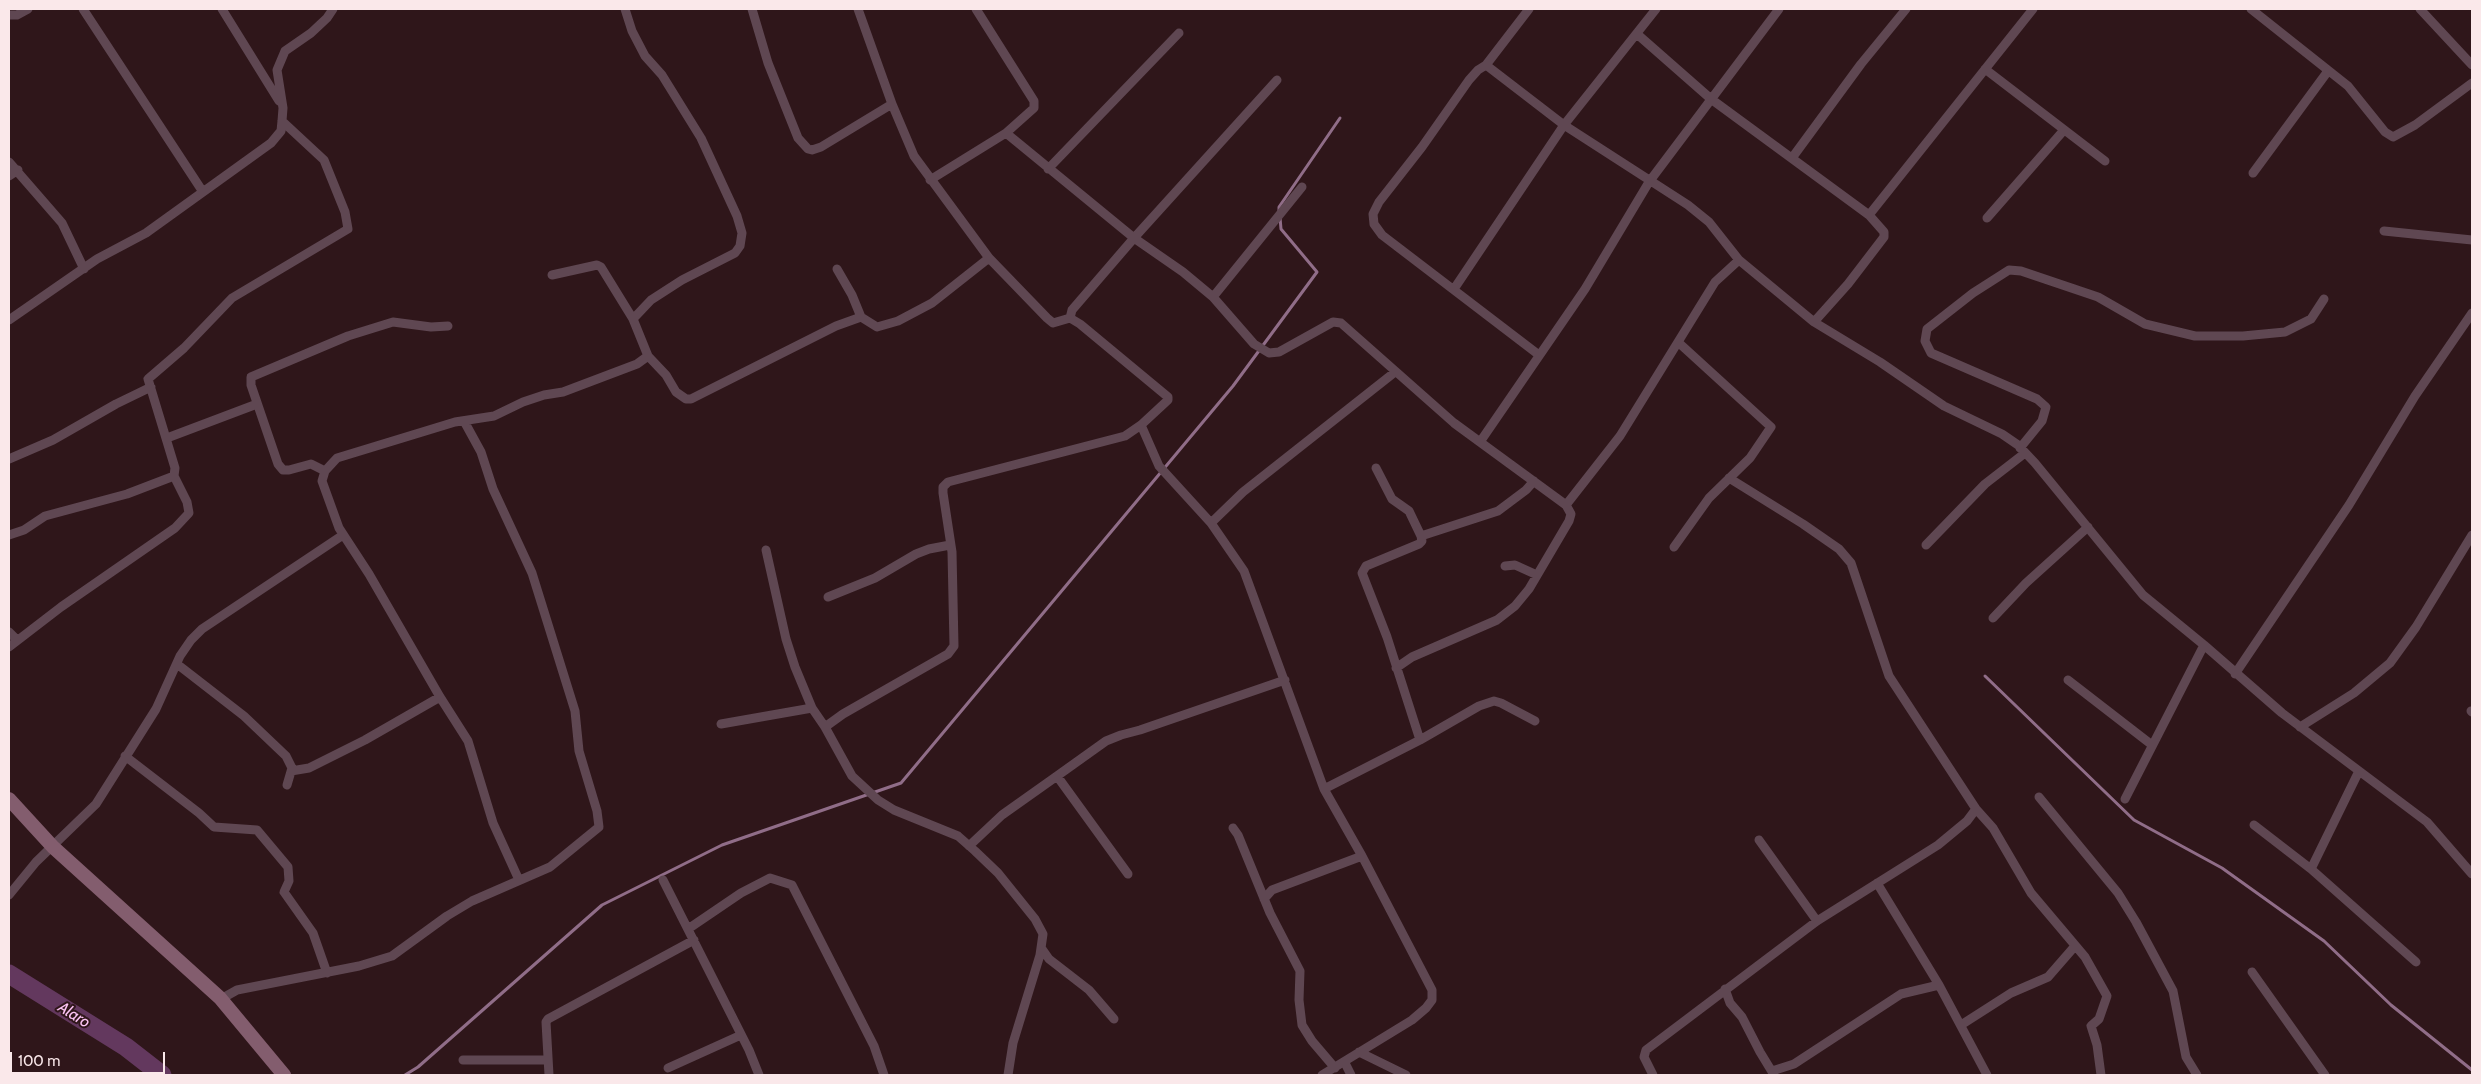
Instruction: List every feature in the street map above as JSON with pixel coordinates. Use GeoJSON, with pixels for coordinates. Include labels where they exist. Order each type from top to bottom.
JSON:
{"type":"FeatureCollection","features":[{"type":"Feature","properties":{"kind":"street"},"geometry":{"type":"LineString","coordinates":[[9,15],[17,15],[28,9]]}},
{"type":"Feature","properties":{"kind":"street"},"geometry":{"type":"LineString","coordinates":[[83,9],[203,192]]}},
{"type":"Feature","properties":{"kind":"street"},"geometry":{"type":"LineString","coordinates":[[222,9],[283,108]]}},
{"type":"Feature","properties":{"kind":"street"},"geometry":{"type":"LineString","coordinates":[[9,320],[84,269],[146,233],[271,143],[281,131],[283,108],[277,70],[285,52],[311,33],[327,18],[333,9]]}},
{"type":"Feature","properties":{"kind":"street"},"geometry":{"type":"LineString","coordinates":[[625,9],[632,31],[645,56],[662,75],[700,138],[737,216],[742,233],[740,246],[736,253],[682,280],[651,300],[633,319]]}},
{"type":"Feature","properties":{"kind":"street"},"geometry":{"type":"LineString","coordinates":[[752,9],[765,55],[786,108],[798,138],[808,149],[821,147],[892,104]]}},
{"type":"Feature","properties":{"kind":"street"},"geometry":{"type":"LineString","coordinates":[[858,9],[892,104],[914,156],[930,180],[989,258],[1047,318],[1053,323],[1070,318]]}},
{"type":"Feature","properties":{"kind":"street"},"geometry":{"type":"LineString","coordinates":[[930,180],[1006,133],[1034,108],[1034,101],[976,9]]}},
{"type":"Feature","properties":{"kind":"street"},"geometry":{"type":"LineString","coordinates":[[1529,9],[1486,65],[1475,72],[1422,147],[1379,202],[1373,214],[1374,224],[1382,234],[1539,355]]}},
{"type":"Feature","properties":{"kind":"street"},"geometry":{"type":"LineString","coordinates":[[1454,289],[1564,125],[1656,9]]}},
{"type":"Feature","properties":{"kind":"street"},"geometry":{"type":"LineString","coordinates":[[1480,442],[1585,289],[1649,182],[1779,9]]}},
{"type":"Feature","properties":{"kind":"street"},"geometry":{"type":"LineString","coordinates":[[1792,158],[1861,64],[1906,9]]}},
{"type":"Feature","properties":{"kind":"street"},"geometry":{"type":"LineString","coordinates":[[1869,215],[2033,9]]}},
{"type":"Feature","properties":{"kind":"street"},"geometry":{"type":"LineString","coordinates":[[2251,9],[2348,86],[2385,132],[2393,136],[2415,125],[2472,83]]}},
{"type":"Feature","properties":{"kind":"street"},"geometry":{"type":"LineString","coordinates":[[2420,9],[2472,65]]}},
{"type":"Feature","properties":{"kind":"street"},"geometry":{"type":"LineString","coordinates":[[1048,169],[1179,33]]}},
{"type":"Feature","properties":{"kind":"street"},"geometry":{"type":"LineString","coordinates":[[1637,34],[1711,99],[1869,215],[1884,232],[1884,237],[1848,284],[1814,322]]}},
{"type":"Feature","properties":{"kind":"street"},"geometry":{"type":"LineString","coordinates":[[1486,65],[1564,125],[1649,182],[1688,205],[1709,222],[1739,260],[1814,322],[1880,362],[1944,406],[2002,434],[2022,450],[2144,595],[2204,645],[2235,674],[2300,727],[2427,822],[2472,874]]}},
{"type":"Feature","properties":{"kind":"street"},"geometry":{"type":"LineString","coordinates":[[1985,69],[2104,161]]}},
{"type":"Feature","properties":{"kind":"street"},"geometry":{"type":"LineString","coordinates":[[260,71],[277,70]]}},
{"type":"Feature","properties":{"kind":"street"},"geometry":{"type":"LineString","coordinates":[[2253,173],[2328,71]]}},
{"type":"Feature","properties":{"kind":"street"},"geometry":{"type":"LineString","coordinates":[[1070,318],[1072,310],[1134,238],[1277,80]]}},
{"type":"Feature","properties":{"kind":"street"},"geometry":{"type":"LineString","coordinates":[[9,647],[175,528],[189,513],[187,502],[174,476],[175,468],[167,438],[148,379],[184,348],[232,298],[348,228],[345,212],[324,160],[282,121]]}},
{"type":"Feature","properties":{"kind":"street"},"geometry":{"type":"LineString","coordinates":[[1987,218],[2064,130]]}},
{"type":"Feature","properties":{"kind":"street"},"geometry":{"type":"LineString","coordinates":[[1006,133],[1134,238],[1183,272],[1213,297],[1254,344],[1269,353],[1279,352],[1333,322],[1341,323],[1454,423],[1566,505],[1570,514],[1569,521],[1538,575],[1515,606],[1497,620],[1412,657],[1396,668]]}},
{"type":"Feature","properties":{"kind":"street"},"geometry":{"type":"LineString","coordinates":[[9,162],[62,222],[84,269]]}},
{"type":"Feature","properties":{"kind":"street"},"geometry":{"type":"LineString","coordinates":[[9,176],[18,170]]}},
{"type":"Feature","properties":{"kind":"street"},"geometry":{"type":"LineString","coordinates":[[1213,297],[1241,265],[1302,187]]}},
{"type":"Feature","properties":{"kind":"street"},"geometry":{"type":"LineString","coordinates":[[2384,231],[2472,240]]}},
{"type":"Feature","properties":{"kind":"street"},"geometry":{"type":"LineString","coordinates":[[837,270],[852,296],[861,317],[877,327],[898,321],[932,302],[989,258]]}},
{"type":"Feature","properties":{"kind":"street"},"geometry":{"type":"LineString","coordinates":[[1566,505],[1620,436],[1715,282],[1739,260]]}},
{"type":"Feature","properties":{"kind":"street"},"geometry":{"type":"LineString","coordinates":[[552,275],[597,265],[633,319],[648,356],[666,375],[676,392],[686,399],[691,399],[836,326],[861,317]]}},
{"type":"Feature","properties":{"kind":"street"},"geometry":{"type":"LineString","coordinates":[[1926,545],[1985,484],[2022,450],[2042,421],[2046,407],[2037,399],[1931,354],[1925,341],[1927,329],[1973,292],[2008,270],[2021,271],[2098,297],[2145,324],[2195,336],[2285,332],[2311,319],[2324,298]]}},
{"type":"Feature","properties":{"kind":"street"},"geometry":{"type":"LineString","coordinates":[[2235,674],[2349,505],[2415,396],[2472,313]]}},
{"type":"Feature","properties":{"kind":"street"},"geometry":{"type":"LineString","coordinates":[[825,727],[948,654],[954,646],[950,545],[943,493],[943,488],[948,482],[1125,436],[1141,425],[1168,400],[1166,394],[1070,318]]}},
{"type":"Feature","properties":{"kind":"street"},"geometry":{"type":"LineString","coordinates":[[325,471],[311,464],[283,470],[278,464],[250,382],[255,374],[348,336],[393,322],[432,327],[448,326]]}},
{"type":"Feature","properties":{"kind":"street"},"geometry":{"type":"LineString","coordinates":[[1674,547],[1709,498],[1750,458],[1771,427],[1679,343]]}},
{"type":"Feature","properties":{"kind":"street"},"geometry":{"type":"LineString","coordinates":[[518,880],[493,823],[468,741],[440,698],[369,574],[343,535],[322,481],[325,471],[337,458],[464,421],[494,416],[537,397],[563,392],[637,364],[648,356]]}},
{"type":"Feature","properties":{"kind":"street"},"geometry":{"type":"LineString","coordinates":[[1211,523],[1243,492],[1395,372]]}},
{"type":"Feature","properties":{"kind":"street"},"geometry":{"type":"LineString","coordinates":[[9,459],[53,440],[116,404],[151,388]]}},
{"type":"Feature","properties":{"kind":"street"},"geometry":{"type":"LineString","coordinates":[[167,438],[257,404]]}},
{"type":"Feature","properties":{"kind":"street"},"geometry":{"type":"LineString","coordinates":[[221,999],[237,990],[359,966],[392,956],[447,916],[518,880],[550,867],[576,843],[599,827],[599,820],[579,751],[575,711],[532,573],[494,489],[481,452],[464,421]]}},
{"type":"Feature","properties":{"kind":"street"},"geometry":{"type":"LineString","coordinates":[[1141,425],[1159,466],[1211,523],[1244,570],[1324,789],[1362,856],[1432,990],[1432,1000],[1419,1014],[1322,1075]]}},
{"type":"Feature","properties":{"kind":"street"},"geometry":{"type":"LineString","coordinates":[[1376,468],[1392,499],[1409,512],[1422,541],[1419,544],[1366,566],[1362,573],[1420,740]]}},
{"type":"Feature","properties":{"kind":"street"},"geometry":{"type":"LineString","coordinates":[[9,535],[24,530],[45,516],[127,494],[174,476]]}},
{"type":"Feature","properties":{"kind":"street"},"geometry":{"type":"LineString","coordinates":[[1729,478],[1803,524],[1846,555],[1854,571],[1889,676],[1976,809],[1994,828],[2030,892],[2085,957],[2107,996],[2100,1019],[2091,1026],[2097,1045],[2101,1075]]}},
{"type":"Feature","properties":{"kind":"street"},"geometry":{"type":"LineString","coordinates":[[1421,536],[1498,512],[1526,490],[1534,481]]}},
{"type":"Feature","properties":{"kind":"street"},"geometry":{"type":"LineString","coordinates":[[1993,618],[2026,583],[2088,527]]}},
{"type":"Feature","properties":{"kind":"street"},"geometry":{"type":"LineString","coordinates":[[9,895],[36,862],[96,804],[156,709],[186,648],[202,629],[343,535]]}},
{"type":"Feature","properties":{"kind":"street"},"geometry":{"type":"LineString","coordinates":[[2300,727],[2354,693],[2396,657],[2472,535]]}},
{"type":"Feature","properties":{"kind":"street"},"geometry":{"type":"LineString","coordinates":[[828,597],[875,578],[916,554],[929,549],[950,545]]}},
{"type":"Feature","properties":{"kind":"street"},"geometry":{"type":"LineString","coordinates":[[766,550],[786,640],[812,708],[825,727],[852,776],[878,800],[894,810],[958,836],[998,872],[1035,920],[1043,934],[1042,949],[1013,1043],[1008,1075]]}},
{"type":"Feature","properties":{"kind":"street"},"geometry":{"type":"LineString","coordinates":[[1505,566],[1515,565],[1538,575]]}},
{"type":"Feature","properties":{"kind":"street"},"geometry":{"type":"LineString","coordinates":[[9,632],[17,640]]}},
{"type":"Feature","properties":{"kind":"street"},"geometry":{"type":"LineString","coordinates":[[2125,799],[2204,645]]}},
{"type":"Feature","properties":{"kind":"street"},"geometry":{"type":"LineString","coordinates":[[177,664],[244,716],[290,761],[291,771],[287,785]]}},
{"type":"Feature","properties":{"kind":"street"},"geometry":{"type":"LineString","coordinates":[[969,846],[1002,815],[1106,742],[1121,735],[1285,680]]}},
{"type":"Feature","properties":{"kind":"street"},"geometry":{"type":"LineString","coordinates":[[2068,680],[2152,746]]}},
{"type":"Feature","properties":{"kind":"street"},"geometry":{"type":"LineString","coordinates":[[291,771],[309,768],[365,740],[440,698]]}},
{"type":"Feature","properties":{"kind":"street"},"geometry":{"type":"LineString","coordinates":[[1324,789],[1420,740],[1479,706],[1494,701],[1501,702],[1535,721]]}},
{"type":"Feature","properties":{"kind":"street"},"geometry":{"type":"LineString","coordinates":[[721,724],[812,708]]}},
{"type":"Feature","properties":{"kind":"street"},"geometry":{"type":"LineString","coordinates":[[125,756],[199,813],[214,827],[257,830],[288,867],[289,881],[284,892],[313,933],[327,973]]}},
{"type":"Feature","properties":{"kind":"street"},"geometry":{"type":"LineString","coordinates":[[2311,869],[2359,771]]}},
{"type":"Feature","properties":{"kind":"street"},"geometry":{"type":"LineString","coordinates":[[1057,776],[1128,874]]}},
{"type":"Feature","properties":{"kind":"street"},"geometry":{"type":"LineString","coordinates":[[2039,797],[2118,893],[2136,922],[2173,991],[2186,1057],[2197,1075]]}},
{"type":"Feature","properties":{"kind":"street"},"geometry":{"type":"LineString","coordinates":[[9,799],[53,847],[221,999],[284,1075]]}},
{"type":"Feature","properties":{"kind":"street"},"geometry":{"type":"LineString","coordinates":[[1653,1075],[1644,1057],[1646,1050],[1817,920],[1938,846],[1968,822],[1976,809]]}},
{"type":"Feature","properties":{"kind":"street"},"geometry":{"type":"LineString","coordinates":[[2254,826],[2311,869],[2416,962]]}},
{"type":"Feature","properties":{"kind":"street"},"geometry":{"type":"LineString","coordinates":[[1233,828],[1238,835],[1264,899],[1300,971],[1299,1000],[1302,1025],[1312,1041],[1335,1068]]}},
{"type":"Feature","properties":{"kind":"street"},"geometry":{"type":"LineString","coordinates":[[1759,840],[1817,920]]}},
{"type":"Feature","properties":{"kind":"street"},"geometry":{"type":"LineString","coordinates":[[1264,899],[1272,890],[1362,856]]}},
{"type":"Feature","properties":{"kind":"street"},"geometry":{"type":"LineString","coordinates":[[688,929],[741,893],[770,878],[792,886],[874,1046],[884,1075]]}},
{"type":"Feature","properties":{"kind":"street"},"geometry":{"type":"LineString","coordinates":[[663,880],[759,1075]]}},
{"type":"Feature","properties":{"kind":"street"},"geometry":{"type":"LineString","coordinates":[[1876,883],[1939,985],[1987,1075]]}},
{"type":"Feature","properties":{"kind":"street"},"geometry":{"type":"LineString","coordinates":[[1259,888],[1272,890]]}},
{"type":"Feature","properties":{"kind":"street"},"geometry":{"type":"LineString","coordinates":[[549,1075],[546,1022],[548,1019],[694,940]]}},
{"type":"Feature","properties":{"kind":"street"},"geometry":{"type":"LineString","coordinates":[[1961,1025],[2010,993],[2048,977],[2075,946]]}},
{"type":"Feature","properties":{"kind":"street"},"geometry":{"type":"LineString","coordinates":[[1042,949],[1049,959],[1090,990],[1114,1019]]}},
{"type":"Feature","properties":{"kind":"street"},"geometry":{"type":"LineString","coordinates":[[2252,972],[2325,1075]]}},
{"type":"Feature","properties":{"kind":"street"},"geometry":{"type":"LineString","coordinates":[[1725,989],[1730,1003],[1742,1017],[1760,1052],[1774,1073],[1794,1064],[1901,994],[1939,985]]}},
{"type":"Feature","properties":{"kind":"street"},"geometry":{"type":"LineString","coordinates":[[668,1068],[741,1036]]}},
{"type":"Feature","properties":{"kind":"street"},"geometry":{"type":"LineString","coordinates":[[1358,1052],[1406,1075]]}},
{"type":"Feature","properties":{"kind":"street"},"geometry":{"type":"LineString","coordinates":[[463,1060],[548,1060]]}},
{"type":"Feature","properties":{"kind":"street"},"geometry":{"type":"LineString","coordinates":[[1345,1062],[1351,1075]]}},
{"type":"Feature","properties":{"kind":"waterway"},"geometry":{"type":"LineString","coordinates":[[1279,211],[1279,207],[1340,118]]}},
{"type":"Feature","properties":{"kind":"waterway"},"geometry":{"type":"LineString","coordinates":[[405,1075],[418,1067],[602,905],[722,845],[901,783],[1233,386],[1317,272],[1281,229],[1280,217]]}},
{"type":"Feature","properties":{"kind":"waterway"},"geometry":{"type":"LineString","coordinates":[[1985,676],[2134,820],[2222,868],[2324,941],[2391,1005],[2472,1070]]}},
{"type":"Feature","properties":{"kind":"waterway","name":"Alaro"},"geometry":{"type":"LineString","coordinates":[[9,974],[126,1047],[162,1075]]}}]}
